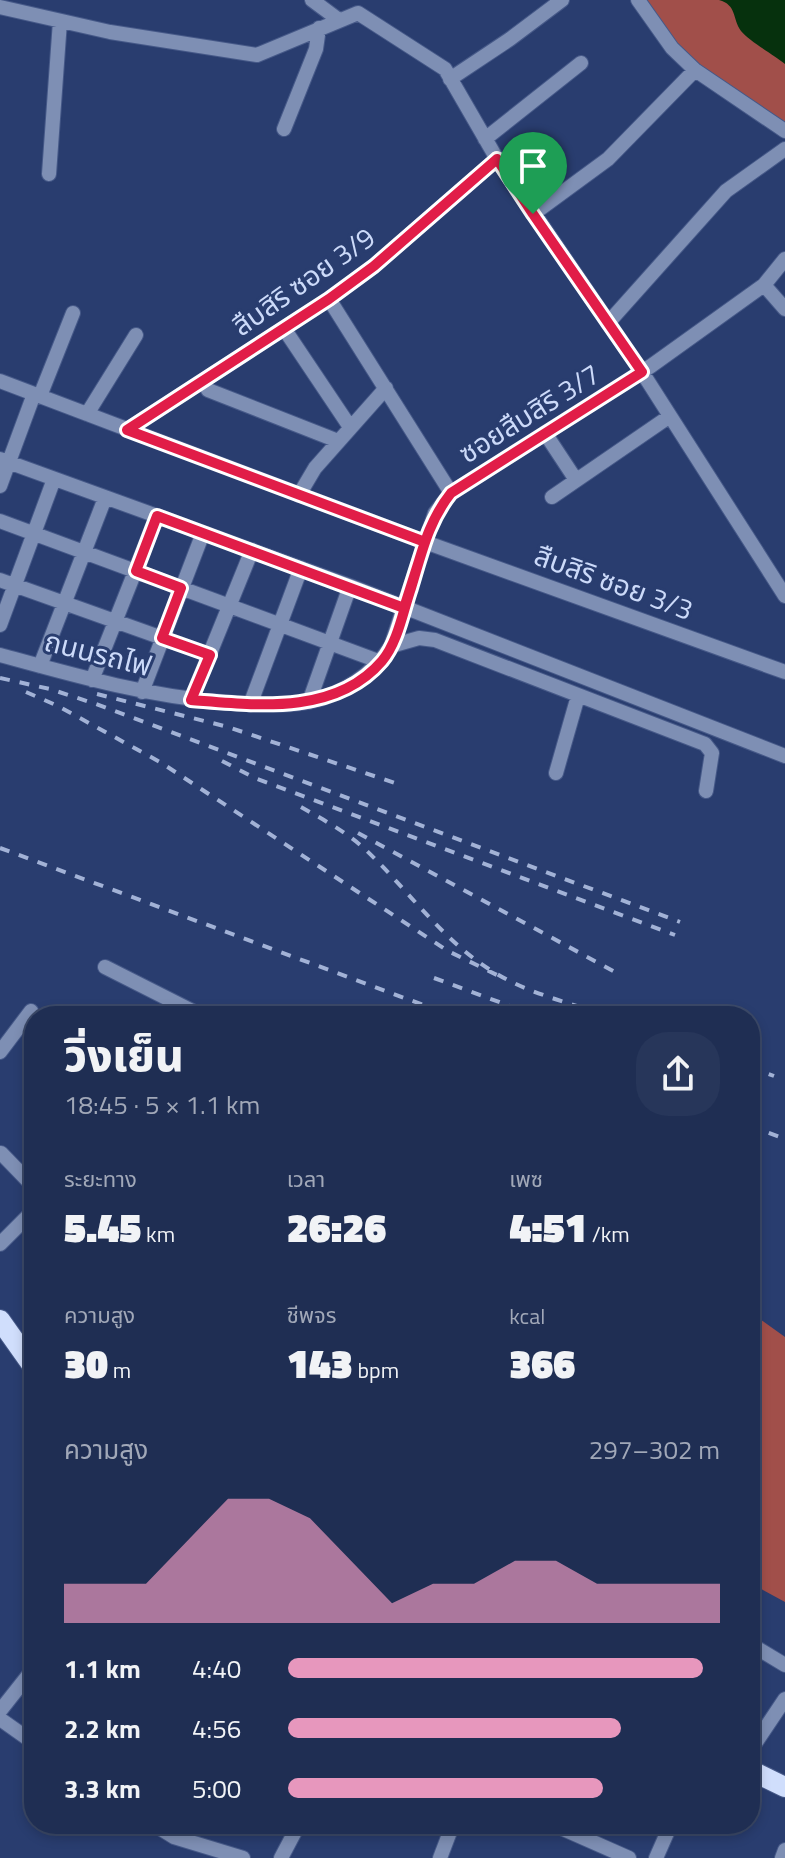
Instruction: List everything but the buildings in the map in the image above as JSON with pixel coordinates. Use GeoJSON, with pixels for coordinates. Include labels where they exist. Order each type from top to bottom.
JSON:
{"type":"FeatureCollection","features":[{"type":"Feature","properties":{"kind":"main road"},"geometry":{"type":"LineString","coordinates":[[0,1320],[24,1354]]}},
{"type":"Feature","properties":{"kind":"main road"},"geometry":{"type":"LineString","coordinates":[[760,1775],[785,1787]]}},
{"type":"Feature","properties":{"kind":"street"},"geometry":{"type":"LineString","coordinates":[[312,0],[339,20]]}},
{"type":"Feature","properties":{"kind":"street"},"geometry":{"type":"LineString","coordinates":[[450,79],[562,0]]}},
{"type":"Feature","properties":{"kind":"street"},"geometry":{"type":"LineString","coordinates":[[638,0],[672,48],[695,70],[785,131]]}},
{"type":"Feature","properties":{"kind":"street"},"geometry":{"type":"LineString","coordinates":[[0,7],[110,32],[257,55],[339,20],[361,6],[445,69],[497,159],[642,372],[785,596]]}},
{"type":"Feature","properties":{"kind":"street"},"geometry":{"type":"LineString","coordinates":[[49,174],[60,21]]}},
{"type":"Feature","properties":{"kind":"street"},"geometry":{"type":"LineString","coordinates":[[284,129],[316,49],[319,28]]}},
{"type":"Feature","properties":{"kind":"street"},"geometry":{"type":"LineString","coordinates":[[485,139],[581,63]]}},
{"type":"Feature","properties":{"kind":"street"},"geometry":{"type":"LineString","coordinates":[[533,214],[608,159],[695,70]]}},
{"type":"Feature","properties":{"kind":"street"},"geometry":{"type":"LineString","coordinates":[[608,323],[726,191],[785,149]]}},
{"type":"Feature","properties":{"kind":"street","name":"สืบสิริ ซอย 3/9"},"geometry":{"type":"LineString","coordinates":[[127,430],[329,299],[395,249],[497,159]]}},
{"type":"Feature","properties":{"kind":"street","name":"ซอยสืบสิริ 3/7"},"geometry":{"type":"LineString","coordinates":[[425,542],[435,513],[451,493],[642,372],[764,285],[785,259]]}},
{"type":"Feature","properties":{"kind":"street"},"geometry":{"type":"LineString","coordinates":[[764,285],[785,309]]}},
{"type":"Feature","properties":{"kind":"street"},"geometry":{"type":"LineString","coordinates":[[329,299],[451,493]]}},
{"type":"Feature","properties":{"kind":"street"},"geometry":{"type":"LineString","coordinates":[[0,486],[4,460],[73,313]]}},
{"type":"Feature","properties":{"kind":"street"},"geometry":{"type":"LineString","coordinates":[[87,414],[136,335]]}},
{"type":"Feature","properties":{"kind":"street"},"geometry":{"type":"LineString","coordinates":[[289,336],[350,427]]}},
{"type":"Feature","properties":{"kind":"street"},"geometry":{"type":"LineString","coordinates":[[0,381],[425,542]]}},
{"type":"Feature","properties":{"kind":"street"},"geometry":{"type":"LineString","coordinates":[[299,495],[315,468],[386,388]]}},
{"type":"Feature","properties":{"kind":"street"},"geometry":{"type":"LineString","coordinates":[[208,390],[338,441]]}},
{"type":"Feature","properties":{"kind":"street"},"geometry":{"type":"LineString","coordinates":[[552,497],[670,416]]}},
{"type":"Feature","properties":{"kind":"street"},"geometry":{"type":"LineString","coordinates":[[545,433],[576,480]]}},
{"type":"Feature","properties":{"kind":"street"},"geometry":{"type":"LineString","coordinates":[[4,460],[350,586],[785,756]]}},
{"type":"Feature","properties":{"kind":"street"},"geometry":{"type":"LineString","coordinates":[[0,625],[54,479]]}},
{"type":"Feature","properties":{"kind":"street"},"geometry":{"type":"LineString","coordinates":[[40,666],[105,498]]}},
{"type":"Feature","properties":{"kind":"street"},"geometry":{"type":"LineString","coordinates":[[92,680],[157,516]]}},
{"type":"Feature","properties":{"kind":"street"},"geometry":{"type":"LineString","coordinates":[[0,521],[381,662]]}},
{"type":"Feature","properties":{"kind":"street"},"geometry":{"type":"LineString","coordinates":[[142,692],[203,533]]}},
{"type":"Feature","properties":{"kind":"street","name":"ถนนรถไฟ"},"geometry":{"type":"LineString","coordinates":[[0,655],[142,692],[191,700],[250,705],[309,702],[358,681],[381,662],[391,646],[425,542]]}},
{"type":"Feature","properties":{"kind":"street","name":"สืบสิริ ซอย 3/3"},"geometry":{"type":"LineString","coordinates":[[425,542],[785,672]]}},
{"type":"Feature","properties":{"kind":"street"},"geometry":{"type":"LineString","coordinates":[[191,700],[252,550]]}},
{"type":"Feature","properties":{"kind":"street"},"geometry":{"type":"LineString","coordinates":[[250,705],[301,568]]}},
{"type":"Feature","properties":{"kind":"street"},"geometry":{"type":"LineString","coordinates":[[0,580],[210,655]]}},
{"type":"Feature","properties":{"kind":"street"},"geometry":{"type":"LineString","coordinates":[[309,702],[350,586]]}},
{"type":"Feature","properties":{"kind":"street"},"geometry":{"type":"LineString","coordinates":[[391,646],[419,638],[435,640],[705,744],[712,753],[706,791]]}},
{"type":"Feature","properties":{"kind":"street"},"geometry":{"type":"LineString","coordinates":[[556,773],[578,696]]}},
{"type":"Feature","properties":{"kind":"street"},"geometry":{"type":"LineString","coordinates":[[105,967],[182,1006]]}},
{"type":"Feature","properties":{"kind":"street"},"geometry":{"type":"LineString","coordinates":[[0,1052],[24,1020]]}},
{"type":"Feature","properties":{"kind":"street"},"geometry":{"type":"LineString","coordinates":[[1,1153],[24,1177]]}},
{"type":"Feature","properties":{"kind":"street"},"geometry":{"type":"LineString","coordinates":[[0,1244],[24,1220]]}},
{"type":"Feature","properties":{"kind":"street"},"geometry":{"type":"LineString","coordinates":[[760,1650],[785,1665]]}},
{"type":"Feature","properties":{"kind":"street"},"geometry":{"type":"LineString","coordinates":[[0,1711],[24,1681]]}},
{"type":"Feature","properties":{"kind":"street"},"geometry":{"type":"LineString","coordinates":[[760,1736],[785,1699]]}},
{"type":"Feature","properties":{"kind":"street"},"geometry":{"type":"LineString","coordinates":[[0,1719],[24,1736]]}},
{"type":"Feature","properties":{"kind":"street"},"geometry":{"type":"LineString","coordinates":[[169,1834],[243,1858]]}},
{"type":"Feature","properties":{"kind":"street"},"geometry":{"type":"LineString","coordinates":[[281,1858],[294,1834]]}},
{"type":"Feature","properties":{"kind":"street"},"geometry":{"type":"LineString","coordinates":[[440,1858],[449,1834]]}},
{"type":"Feature","properties":{"kind":"street"},"geometry":{"type":"LineString","coordinates":[[575,1834],[629,1858]]}},
{"type":"Feature","properties":{"kind":"street"},"geometry":{"type":"LineString","coordinates":[[656,1858],[667,1834]]}},
{"type":"Feature","properties":{"kind":"street"},"geometry":{"type":"LineString","coordinates":[[782,1858],[785,1850]]}},
{"type":"Feature","properties":{"kind":"shaded area"},"geometry":{"type":"Polygon","coordinates":[[[638,0],[785,0],[785,131],[672,48],[638,0]]]}},
{"type":"Feature","properties":{"kind":"shaded area"},"geometry":{"type":"Polygon","coordinates":[[[719,0],[785,0],[785,64],[745,35],[729,5],[719,0]]]}},
{"type":"Feature","properties":{"kind":"shaded area"},"geometry":{"type":"Polygon","coordinates":[[[760,1319],[785,1337],[785,1602],[760,1588],[760,1319]]]}},
{"type":"Feature","properties":{"kind":"railway"},"geometry":{"type":"LineString","coordinates":[[0,678],[50,689],[96,704],[680,922]]}},
{"type":"Feature","properties":{"kind":"railway"},"geometry":{"type":"LineString","coordinates":[[26,692],[58,706],[160,762],[448,951],[497,975]]}},
{"type":"Feature","properties":{"kind":"railway"},"geometry":{"type":"LineString","coordinates":[[97,694],[228,727],[398,784]]}},
{"type":"Feature","properties":{"kind":"railway"},"geometry":{"type":"LineString","coordinates":[[222,761],[255,778],[675,935]]}},
{"type":"Feature","properties":{"kind":"railway"},"geometry":{"type":"LineString","coordinates":[[301,807],[360,844],[444,933],[478,962],[523,987],[576,1006]]}},
{"type":"Feature","properties":{"kind":"railway"},"geometry":{"type":"LineString","coordinates":[[358,833],[617,973]]}},
{"type":"Feature","properties":{"kind":"railway"},"geometry":{"type":"LineString","coordinates":[[0,848],[426,1006]]}},
{"type":"Feature","properties":{"kind":"railway"},"geometry":{"type":"LineString","coordinates":[[434,978],[510,1006]]}},
{"type":"Feature","properties":{"kind":"railway"},"geometry":{"type":"LineString","coordinates":[[760,1071],[774,1076]]}},
{"type":"Feature","properties":{"kind":"railway"},"geometry":{"type":"LineString","coordinates":[[760,1130],[785,1139]]}},
{"type":"Feature","properties":{"kind":"route"},"geometry":{"type":"LineString","coordinates":[[533,214],[497,159],[426,223],[329,299],[127,430],[425,542],[404,608],[157,516],[136,571],[181,588],[162,638],[210,655],[191,700],[250,705],[309,702],[358,681],[381,662],[391,646],[404,608],[435,513],[451,493],[642,372],[533,214]]}}]}
